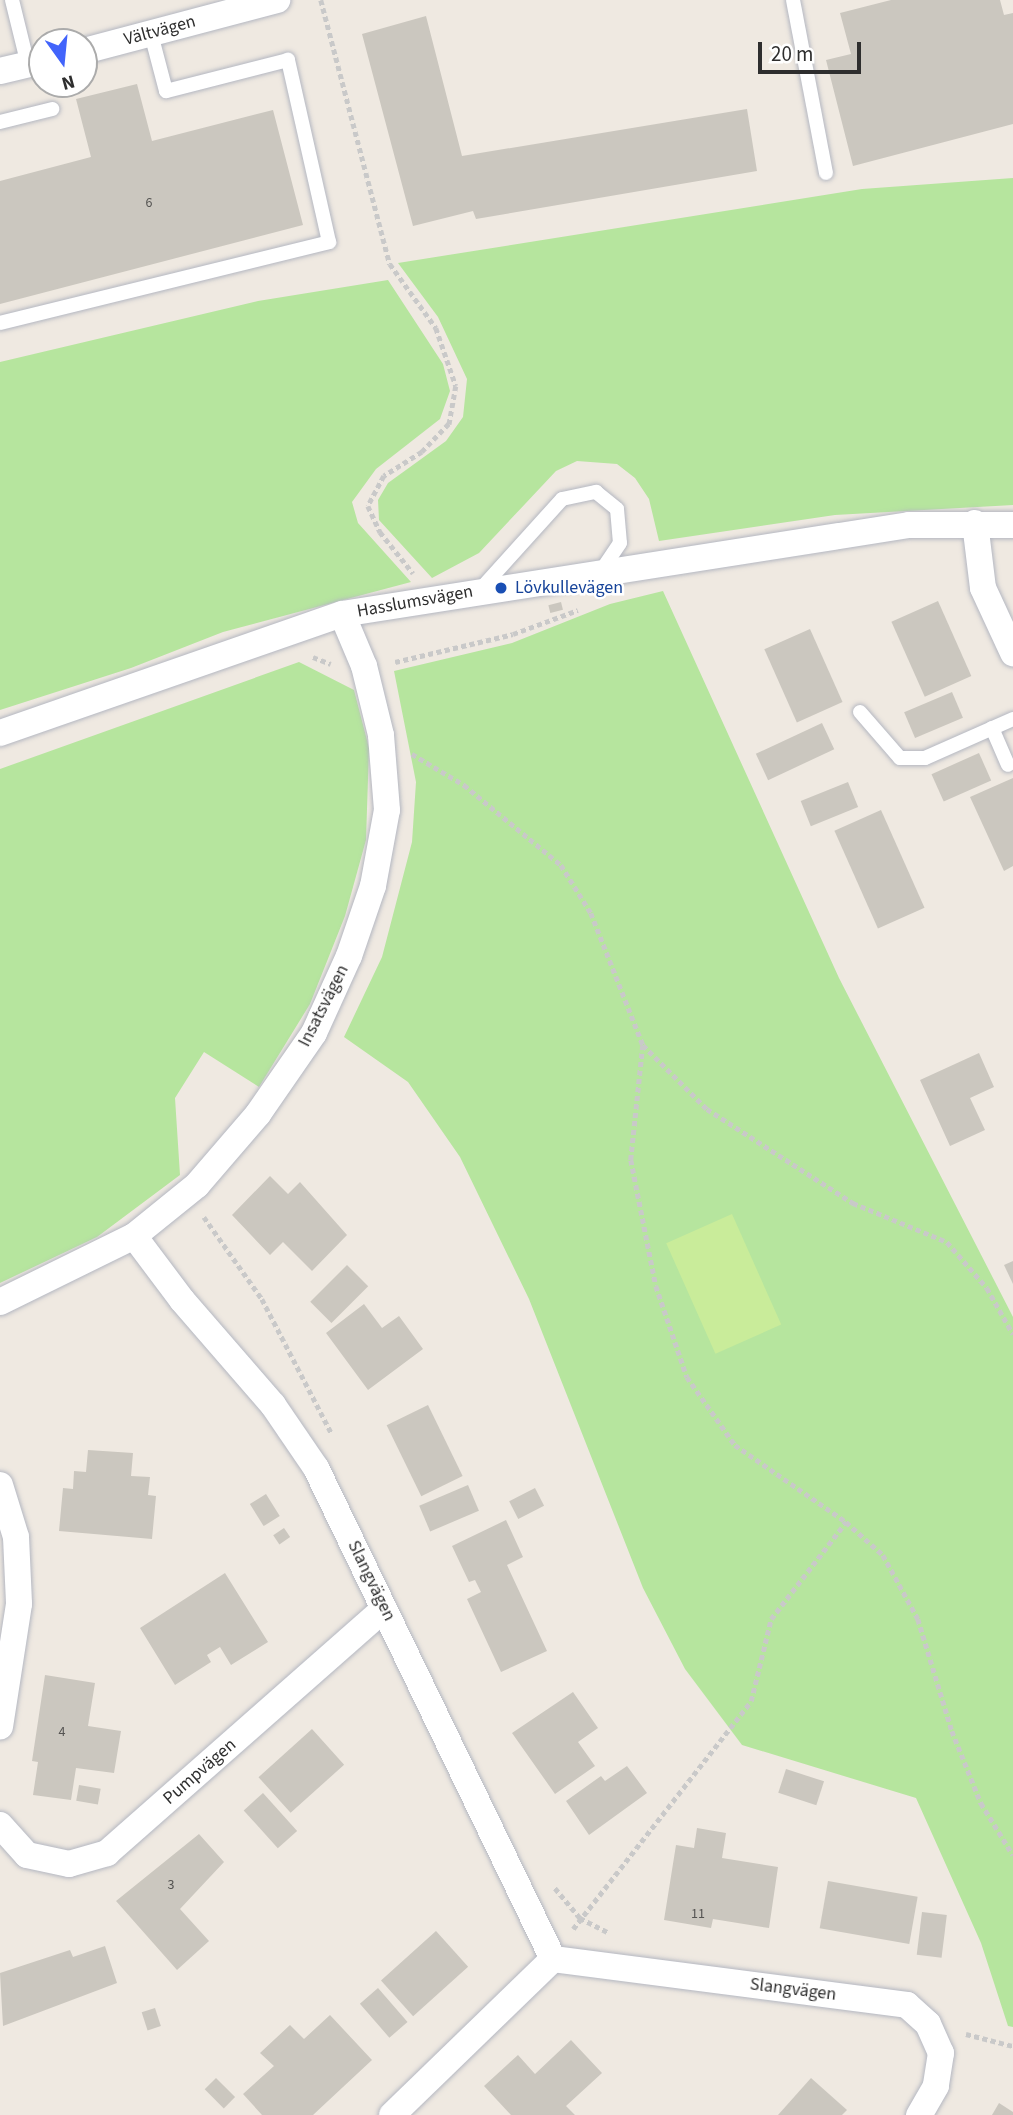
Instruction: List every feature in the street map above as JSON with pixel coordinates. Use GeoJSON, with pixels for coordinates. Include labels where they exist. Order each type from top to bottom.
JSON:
{"type":"FeatureCollection","features":[{"type":"Feature","properties":{"kind":"street","name":"Vältvägen"},"geometry":{"type":"LineString","coordinates":[[98,47],[277,0]]}},
{"type":"Feature","properties":{"kind":"street"},"geometry":{"type":"LineString","coordinates":[[0,71],[28,65]]}},
{"type":"Feature","properties":{"kind":"street"},"geometry":{"type":"LineString","coordinates":[[975,523],[983,588],[1013,653]]}},
{"type":"Feature","properties":{"kind":"street","name":"Hasslumsvägen"},"geometry":{"type":"LineString","coordinates":[[0,733],[342,614],[601,571],[909,525],[1013,525]]}},
{"type":"Feature","properties":{"kind":"street","name":"Insatsvägen"},"geometry":{"type":"LineString","coordinates":[[0,1302],[134,1236],[197,1185],[258,1114],[314,1033],[349,956],[373,886],[387,810],[382,735],[364,666],[342,614]]}},
{"type":"Feature","properties":{"kind":"street","name":"Slangvägen"},"geometry":{"type":"LineString","coordinates":[[134,1236],[295,1436],[316,1468],[553,1959],[907,2005],[928,2024]]}},
{"type":"Feature","properties":{"kind":"street"},"geometry":{"type":"LineString","coordinates":[[0,1485],[16,1537],[19,1604],[0,1727]]}},
{"type":"Feature","properties":{"kind":"street","name":"Pumpvägen"},"geometry":{"type":"LineString","coordinates":[[0,1825],[27,1855],[69,1864],[107,1853],[384,1609]]}},
{"type":"Feature","properties":{"kind":"street"},"geometry":{"type":"LineString","coordinates":[[391,2115],[553,1959]]}},
{"type":"Feature","properties":{"kind":"street"},"geometry":{"type":"LineString","coordinates":[[919,2115],[936,2086],[941,2053],[928,2024]]}},
{"type":"Feature","properties":{"kind":"lane"},"geometry":{"type":"LineString","coordinates":[[12,0],[28,44]]}},
{"type":"Feature","properties":{"kind":"lane"},"geometry":{"type":"LineString","coordinates":[[793,0],[826,173]]}},
{"type":"Feature","properties":{"kind":"lane"},"geometry":{"type":"LineString","coordinates":[[0,323],[329,242],[288,60],[166,91],[150,34]]}},
{"type":"Feature","properties":{"kind":"lane"},"geometry":{"type":"LineString","coordinates":[[0,122],[52,109]]}},
{"type":"Feature","properties":{"kind":"lane"},"geometry":{"type":"LineString","coordinates":[[479,591],[562,499],[596,492],[617,509],[620,543],[601,571]]}},
{"type":"Feature","properties":{"kind":"lane"},"geometry":{"type":"LineString","coordinates":[[860,712],[900,758],[925,758],[1013,719]]}},
{"type":"Feature","properties":{"kind":"lane"},"geometry":{"type":"LineString","coordinates":[[992,728],[1008,765]]}},
{"type":"Feature","properties":{"kind":"path"},"geometry":{"type":"LineString","coordinates":[[321,0],[390,264],[436,328],[456,386],[449,424],[422,452],[384,476],[368,506],[380,532],[434,598]]}},
{"type":"Feature","properties":{"kind":"path"},"geometry":{"type":"LineString","coordinates":[[310,656],[334,665],[364,666],[513,634],[586,607]]}},
{"type":"Feature","properties":{"kind":"path"},"geometry":{"type":"LineString","coordinates":[[382,735],[464,785],[561,865],[591,913],[643,1045],[707,1109],[853,1203],[947,1242],[987,1288],[1013,1334]]}},
{"type":"Feature","properties":{"kind":"path"},"geometry":{"type":"LineString","coordinates":[[643,1045],[631,1160],[656,1286],[687,1377],[735,1445],[846,1521],[883,1555],[918,1619],[957,1743],[981,1803],[1013,1855]]}},
{"type":"Feature","properties":{"kind":"path"},"geometry":{"type":"LineString","coordinates":[[198,1208],[262,1299],[332,1434]]}},
{"type":"Feature","properties":{"kind":"path"},"geometry":{"type":"LineString","coordinates":[[553,1959],[580,1918],[751,1701],[771,1619],[846,1521]]}},
{"type":"Feature","properties":{"kind":"path"},"geometry":{"type":"LineString","coordinates":[[552,1883],[580,1918],[620,1937]]}},
{"type":"Feature","properties":{"kind":"path"},"geometry":{"type":"LineString","coordinates":[[928,2024],[1013,2046]]}},
{"type":"Feature","properties":{"kind":"green space"},"geometry":{"type":"Polygon","coordinates":[[[1013,178],[1013,505],[835,515],[659,541],[649,499],[635,478],[617,464],[577,461],[556,471],[479,553],[432,578],[379,520],[378,500],[388,483],[446,441],[463,417],[467,379],[438,317],[398,263],[862,189],[1013,178]]]}},
{"type":"Feature","properties":{"kind":"green space"},"geometry":{"type":"Polygon","coordinates":[[[388,280],[443,364],[450,391],[440,419],[376,469],[352,502],[358,523],[411,582],[223,632],[131,668],[0,710],[0,362],[258,301],[388,280]]]}},
{"type":"Feature","properties":{"kind":"green space"},"geometry":{"type":"Polygon","coordinates":[[[663,591],[839,978],[1013,1317],[1013,2027],[1008,2026],[981,1943],[916,1798],[742,1745],[685,1669],[643,1588],[529,1299],[460,1157],[408,1082],[344,1037],[382,957],[412,842],[416,782],[394,671],[512,643],[610,604],[663,591]]]}},
{"type":"Feature","properties":{"kind":"green space"},"geometry":{"type":"Polygon","coordinates":[[[299,662],[354,690],[369,748],[366,840],[345,916],[310,1004],[259,1087],[204,1052],[175,1098],[180,1175],[97,1237],[0,1283],[0,769],[299,662]]]}},
{"type":"Feature","properties":{"kind":"green space"},"geometry":{"type":"Polygon","coordinates":[[[732,1214],[781,1325],[715,1354],[666,1243],[732,1214]]]}},
{"type":"Feature","properties":{"kind":"building"},"geometry":{"type":"Polygon","coordinates":[[[891,0],[1000,0],[1004,15],[1013,13],[1013,124],[853,166],[826,60],[851,54],[840,13],[891,0]]]}},
{"type":"Feature","properties":{"kind":"building"},"geometry":{"type":"Polygon","coordinates":[[[426,16],[462,156],[747,109],[757,171],[476,219],[473,211],[413,226],[362,34],[426,16]]]}},
{"type":"Feature","properties":{"kind":"building"},"geometry":{"type":"Polygon","coordinates":[[[137,84],[152,141],[273,110],[303,225],[0,304],[0,181],[91,157],[76,99],[98,98],[98,94],[137,84]]]}},
{"type":"Feature","properties":{"kind":"building"},"geometry":{"type":"Polygon","coordinates":[[[938,601],[971,676],[925,697],[891,622],[938,601]]]}},
{"type":"Feature","properties":{"kind":"building"},"geometry":{"type":"Polygon","coordinates":[[[561,602],[563,610],[550,613],[548,605],[561,602]]]}},
{"type":"Feature","properties":{"kind":"building"},"geometry":{"type":"Polygon","coordinates":[[[810,629],[843,702],[797,722],[764,649],[810,629]]]}},
{"type":"Feature","properties":{"kind":"building"},"geometry":{"type":"Polygon","coordinates":[[[952,692],[963,718],[915,738],[904,712],[952,692]]]}},
{"type":"Feature","properties":{"kind":"building"},"geometry":{"type":"Polygon","coordinates":[[[822,723],[834,749],[768,780],[756,754],[822,723]]]}},
{"type":"Feature","properties":{"kind":"building"},"geometry":{"type":"Polygon","coordinates":[[[979,753],[991,780],[944,802],[931,774],[979,753]]]}},
{"type":"Feature","properties":{"kind":"building"},"geometry":{"type":"Polygon","coordinates":[[[1013,778],[1013,866],[1004,871],[970,797],[1013,778]]]}},
{"type":"Feature","properties":{"kind":"building"},"geometry":{"type":"Polygon","coordinates":[[[848,782],[858,807],[811,826],[801,801],[848,782]]]}},
{"type":"Feature","properties":{"kind":"building"},"geometry":{"type":"Polygon","coordinates":[[[881,810],[925,908],[878,928],[834,831],[881,810]]]}},
{"type":"Feature","properties":{"kind":"building"},"geometry":{"type":"Polygon","coordinates":[[[979,1053],[994,1087],[970,1098],[985,1130],[950,1146],[920,1080],[979,1053]]]}},
{"type":"Feature","properties":{"kind":"building"},"geometry":{"type":"Polygon","coordinates":[[[270,1176],[288,1194],[300,1182],[347,1235],[312,1271],[283,1242],[270,1255],[232,1215],[270,1176]]]}},
{"type":"Feature","properties":{"kind":"building"},"geometry":{"type":"Polygon","coordinates":[[[1013,1261],[1013,1284],[1004,1265],[1013,1261]]]}},
{"type":"Feature","properties":{"kind":"building"},"geometry":{"type":"Polygon","coordinates":[[[347,1265],[368,1286],[331,1323],[310,1302],[347,1265]]]}},
{"type":"Feature","properties":{"kind":"building"},"geometry":{"type":"Polygon","coordinates":[[[364,1304],[382,1328],[399,1316],[423,1349],[368,1390],[326,1333],[364,1304]]]}},
{"type":"Feature","properties":{"kind":"building"},"geometry":{"type":"Polygon","coordinates":[[[428,1405],[463,1476],[421,1496],[387,1425],[428,1405]]]}},
{"type":"Feature","properties":{"kind":"building"},"geometry":{"type":"Polygon","coordinates":[[[88,1450],[133,1453],[131,1476],[150,1477],[148,1495],[156,1496],[152,1539],[59,1531],[63,1488],[73,1489],[74,1471],[86,1472],[88,1450]]]}},
{"type":"Feature","properties":{"kind":"building"},"geometry":{"type":"Polygon","coordinates":[[[468,1485],[479,1511],[430,1531],[419,1506],[468,1485]]]}},
{"type":"Feature","properties":{"kind":"building"},"geometry":{"type":"Polygon","coordinates":[[[535,1488],[544,1506],[518,1519],[509,1501],[535,1488]]]}},
{"type":"Feature","properties":{"kind":"building"},"geometry":{"type":"Polygon","coordinates":[[[266,1494],[280,1516],[264,1526],[250,1504],[266,1494]]]}},
{"type":"Feature","properties":{"kind":"building"},"geometry":{"type":"Polygon","coordinates":[[[506,1520],[523,1557],[507,1565],[547,1651],[501,1672],[467,1599],[481,1592],[475,1580],[469,1582],[452,1546],[506,1520]]]}},
{"type":"Feature","properties":{"kind":"building"},"geometry":{"type":"Polygon","coordinates":[[[284,1528],[290,1537],[279,1544],[273,1535],[284,1528]]]}},
{"type":"Feature","properties":{"kind":"building"},"geometry":{"type":"Polygon","coordinates":[[[225,1573],[268,1642],[231,1665],[220,1647],[207,1655],[211,1662],[175,1685],[140,1628],[225,1573]]]}},
{"type":"Feature","properties":{"kind":"building"},"geometry":{"type":"Polygon","coordinates":[[[45,1675],[95,1683],[88,1726],[121,1731],[114,1773],[76,1768],[71,1800],[33,1795],[38,1762],[32,1761],[45,1675]]]}},
{"type":"Feature","properties":{"kind":"building"},"geometry":{"type":"Polygon","coordinates":[[[573,1692],[598,1728],[578,1742],[595,1766],[555,1794],[512,1733],[573,1692]]]}},
{"type":"Feature","properties":{"kind":"building"},"geometry":{"type":"Polygon","coordinates":[[[312,1729],[344,1765],[291,1813],[258,1777],[312,1729]]]}},
{"type":"Feature","properties":{"kind":"building"},"geometry":{"type":"Polygon","coordinates":[[[627,1766],[647,1793],[589,1835],[566,1801],[601,1776],[605,1781],[627,1766]]]}},
{"type":"Feature","properties":{"kind":"building"},"geometry":{"type":"Polygon","coordinates":[[[786,1769],[824,1781],[816,1805],[778,1793],[786,1769]]]}},
{"type":"Feature","properties":{"kind":"building"},"geometry":{"type":"Polygon","coordinates":[[[79,1785],[101,1789],[98,1805],[76,1801],[79,1785]]]}},
{"type":"Feature","properties":{"kind":"building"},"geometry":{"type":"Polygon","coordinates":[[[263,1793],[297,1831],[278,1848],[244,1810],[263,1793]]]}},
{"type":"Feature","properties":{"kind":"building"},"geometry":{"type":"Polygon","coordinates":[[[697,1828],[726,1833],[722,1858],[778,1867],[769,1928],[713,1919],[711,1928],[664,1920],[676,1845],[694,1848],[697,1828]]]}},
{"type":"Feature","properties":{"kind":"building"},"geometry":{"type":"Polygon","coordinates":[[[199,1834],[224,1862],[180,1909],[209,1941],[177,1970],[116,1901],[199,1834]]]}},
{"type":"Feature","properties":{"kind":"building"},"geometry":{"type":"Polygon","coordinates":[[[828,1881],[918,1897],[909,1944],[820,1928],[828,1881]]]}},
{"type":"Feature","properties":{"kind":"building"},"geometry":{"type":"Polygon","coordinates":[[[922,1912],[947,1915],[942,1958],[917,1955],[922,1912]]]}},
{"type":"Feature","properties":{"kind":"building"},"geometry":{"type":"Polygon","coordinates":[[[436,1931],[468,1967],[413,2016],[381,1981],[436,1931]]]}},
{"type":"Feature","properties":{"kind":"building"},"geometry":{"type":"Polygon","coordinates":[[[105,1946],[117,1983],[3,2026],[0,1973],[70,1950],[73,1957],[105,1946]]]}},
{"type":"Feature","properties":{"kind":"building"},"geometry":{"type":"Polygon","coordinates":[[[378,1988],[408,2022],[389,2038],[360,2004],[378,1988]]]}},
{"type":"Feature","properties":{"kind":"building"},"geometry":{"type":"Polygon","coordinates":[[[155,2008],[161,2026],[148,2030],[142,2012],[155,2008]]]}},
{"type":"Feature","properties":{"kind":"building"},"geometry":{"type":"Polygon","coordinates":[[[330,2015],[372,2060],[313,2115],[262,2115],[243,2094],[274,2066],[260,2053],[290,2025],[304,2039],[330,2015]]]}},
{"type":"Feature","properties":{"kind":"building"},"geometry":{"type":"Polygon","coordinates":[[[571,2040],[602,2073],[566,2106],[575,2115],[511,2115],[484,2086],[518,2055],[535,2074],[571,2040]]]}},
{"type":"Feature","properties":{"kind":"building"},"geometry":{"type":"Polygon","coordinates":[[[216,2078],[235,2097],[224,2108],[205,2089],[216,2078]]]}},
{"type":"Feature","properties":{"kind":"building"},"geometry":{"type":"Polygon","coordinates":[[[811,2078],[847,2110],[842,2115],[778,2115],[811,2078]]]}},
{"type":"Feature","properties":{"kind":"building"},"geometry":{"type":"Polygon","coordinates":[[[999,2103],[1013,2112],[1013,2115],[992,2115],[999,2103]]]}},
{"type":"Feature","properties":{"kind":"place","name":"Lövkullevägen"},"geometry":{"type":"Point","coordinates":[501,588]}}]}
